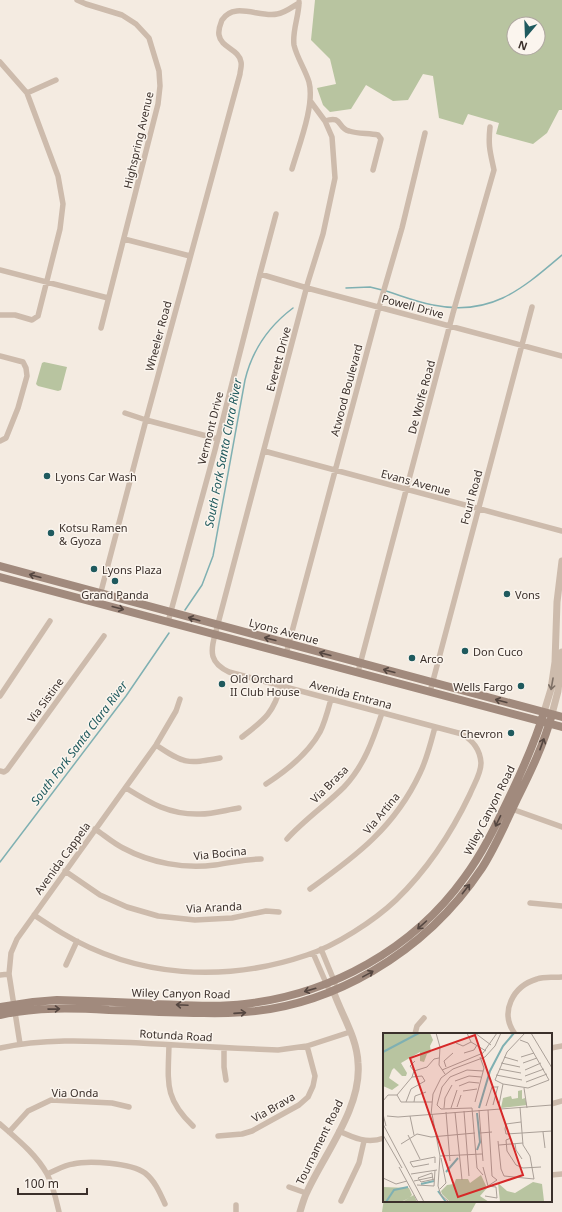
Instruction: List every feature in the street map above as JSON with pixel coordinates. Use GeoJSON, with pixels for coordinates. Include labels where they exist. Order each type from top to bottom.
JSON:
{"type":"FeatureCollection","features":[{"type":"Feature","properties":{"kind":"main road","name":"Lyons Avenue"},"geometry":{"type":"LineString","coordinates":[[0,566],[562,717]]}},
{"type":"Feature","properties":{"kind":"main road","name":"Lyons Avenue"},"geometry":{"type":"LineString","coordinates":[[0,577],[562,726]]}},
{"type":"Feature","properties":{"kind":"main road"},"geometry":{"type":"LineString","coordinates":[[441,695],[455,694],[471,698],[477,694]]}},
{"type":"Feature","properties":{"kind":"main road","name":"Wiley Canyon Road"},"geometry":{"type":"LineString","coordinates":[[0,1007],[48,1009],[80,1008],[202,1014],[240,1013],[283,1006],[332,987],[356,980],[397,955],[418,939],[454,904],[482,868],[509,808],[537,758],[548,713]]}},
{"type":"Feature","properties":{"kind":"main road","name":"Wiley Canyon Road"},"geometry":{"type":"LineString","coordinates":[[0,1015],[14,1008]]}},
{"type":"Feature","properties":{"kind":"street","name":"Highspring Avenue"},"geometry":{"type":"LineString","coordinates":[[77,0],[122,15],[136,24],[149,38],[159,71],[160,86],[158,104],[100,328]]}},
{"type":"Feature","properties":{"kind":"street"},"geometry":{"type":"LineString","coordinates":[[292,168],[311,102],[309,82],[294,45],[298,2]]}},
{"type":"Feature","properties":{"kind":"street","name":"Wheeler Road"},"geometry":{"type":"LineString","coordinates":[[98,603],[240,74],[242,61],[237,53],[225,46],[219,36],[219,26],[225,16],[234,12],[243,11],[269,15],[277,14],[298,2]]}},
{"type":"Feature","properties":{"kind":"street"},"geometry":{"type":"LineString","coordinates":[[0,62],[27,93],[58,176],[63,204],[60,229],[38,316],[32,320],[15,315],[0,315]]}},
{"type":"Feature","properties":{"kind":"street"},"geometry":{"type":"LineString","coordinates":[[27,93],[56,80]]}},
{"type":"Feature","properties":{"kind":"street","name":"Everett Drive"},"geometry":{"type":"LineString","coordinates":[[217,625],[307,288],[323,234],[335,178],[332,137],[325,121],[311,102]]}},
{"type":"Feature","properties":{"kind":"street"},"geometry":{"type":"LineString","coordinates":[[325,121],[335,119],[338,120],[342,127],[349,131],[378,135],[381,139],[373,170]]}},
{"type":"Feature","properties":{"kind":"street","name":"De Wolfe Road"},"geometry":{"type":"LineString","coordinates":[[358,672],[453,313],[494,170],[488,142],[490,127]]}},
{"type":"Feature","properties":{"kind":"street","name":"Atwood Boulevard"},"geometry":{"type":"LineString","coordinates":[[286,654],[334,470],[402,228],[425,133]]}},
{"type":"Feature","properties":{"kind":"street","name":"Vermont Drive"},"geometry":{"type":"LineString","coordinates":[[168,622],[218,440],[276,214]]}},
{"type":"Feature","properties":{"kind":"street"},"geometry":{"type":"LineString","coordinates":[[124,239],[190,256]]}},
{"type":"Feature","properties":{"kind":"street"},"geometry":{"type":"LineString","coordinates":[[0,270],[108,298]]}},
{"type":"Feature","properties":{"kind":"street","name":"Powell Drive"},"geometry":{"type":"LineString","coordinates":[[260,274],[562,356]]}},
{"type":"Feature","properties":{"kind":"street","name":"Fourl Road"},"geometry":{"type":"LineString","coordinates":[[430,692],[532,307]]}},
{"type":"Feature","properties":{"kind":"street"},"geometry":{"type":"LineString","coordinates":[[0,356],[23,362],[26,368],[27,376],[18,408],[6,438],[0,441]]}},
{"type":"Feature","properties":{"kind":"street"},"geometry":{"type":"LineString","coordinates":[[126,413],[218,440]]}},
{"type":"Feature","properties":{"kind":"street","name":"Evans Avenue"},"geometry":{"type":"LineString","coordinates":[[264,451],[562,531]]}},
{"type":"Feature","properties":{"kind":"street","name":"Wiley Canyon Road"},"geometry":{"type":"LineString","coordinates":[[548,713],[555,662],[562,566]]}},
{"type":"Feature","properties":{"kind":"street"},"geometry":{"type":"LineString","coordinates":[[0,696],[50,621]]}},
{"type":"Feature","properties":{"kind":"street","name":"Avenida Entrana"},"geometry":{"type":"LineString","coordinates":[[217,625],[212,647],[213,656],[216,663],[229,672],[462,734],[473,742],[479,752],[481,763],[479,775],[459,816],[443,844],[428,865],[395,901],[365,925],[320,949]]}},
{"type":"Feature","properties":{"kind":"street","name":"Via Sistine"},"geometry":{"type":"LineString","coordinates":[[0,771],[4,772],[7,770],[104,636]]}},
{"type":"Feature","properties":{"kind":"street","name":"Wiley Canyon Road"},"geometry":{"type":"LineString","coordinates":[[548,713],[558,691],[562,652]]}},
{"type":"Feature","properties":{"kind":"street"},"geometry":{"type":"LineString","coordinates":[[242,737],[263,721],[274,708],[281,685]]}},
{"type":"Feature","properties":{"kind":"street","name":"Avenida Cappela"},"geometry":{"type":"LineString","coordinates":[[20,1044],[9,974],[11,953],[17,939],[156,745],[176,711],[180,699]]}},
{"type":"Feature","properties":{"kind":"street"},"geometry":{"type":"LineString","coordinates":[[266,784],[299,758],[313,743],[320,731],[331,699]]}},
{"type":"Feature","properties":{"kind":"street","name":"Via Brasa"},"geometry":{"type":"LineString","coordinates":[[287,839],[295,830],[344,787],[358,769],[370,747],[382,713]]}},
{"type":"Feature","properties":{"kind":"street","name":"Via Artina"},"geometry":{"type":"LineString","coordinates":[[310,890],[362,850],[383,830],[399,810],[421,772],[435,727]]}},
{"type":"Feature","properties":{"kind":"street"},"geometry":{"type":"LineString","coordinates":[[156,745],[176,758],[187,761],[197,762],[220,758]]}},
{"type":"Feature","properties":{"kind":"street"},"geometry":{"type":"LineString","coordinates":[[126,788],[150,803],[166,810],[181,813],[200,814],[239,808]]}},
{"type":"Feature","properties":{"kind":"street"},"geometry":{"type":"LineString","coordinates":[[509,808],[562,827]]}},
{"type":"Feature","properties":{"kind":"street","name":"Via Bocina"},"geometry":{"type":"LineString","coordinates":[[95,829],[122,848],[168,864],[191,866],[215,865],[247,859],[260,859]]}},
{"type":"Feature","properties":{"kind":"street","name":"Via Aranda"},"geometry":{"type":"LineString","coordinates":[[65,871],[100,895],[127,907],[158,916],[195,920],[232,918],[266,911],[279,912]]}},
{"type":"Feature","properties":{"kind":"street"},"geometry":{"type":"LineString","coordinates":[[530,903],[562,906]]}},
{"type":"Feature","properties":{"kind":"street"},"geometry":{"type":"LineString","coordinates":[[34,914],[62,933],[77,941],[118,959],[156,969],[217,973],[254,969],[285,962],[313,953],[320,949]]}},
{"type":"Feature","properties":{"kind":"street"},"geometry":{"type":"LineString","coordinates":[[66,965],[77,941]]}},
{"type":"Feature","properties":{"kind":"street","name":"Tournament Road"},"geometry":{"type":"LineString","coordinates":[[300,1212],[306,1193],[339,1131],[353,1100],[358,1077],[358,1062],[350,1032],[332,987],[320,949]]}},
{"type":"Feature","properties":{"kind":"street","name":"Tournament Road"},"geometry":{"type":"LineString","coordinates":[[313,953],[332,987]]}},
{"type":"Feature","properties":{"kind":"street"},"geometry":{"type":"LineString","coordinates":[[0,975],[9,974]]}},
{"type":"Feature","properties":{"kind":"street"},"geometry":{"type":"LineString","coordinates":[[514,1033],[510,1027],[509,1011],[512,996],[523,984],[539,978],[562,978]]}},
{"type":"Feature","properties":{"kind":"street"},"geometry":{"type":"LineString","coordinates":[[415,1033],[418,1026],[424,1018]]}},
{"type":"Feature","properties":{"kind":"street","name":"Rotunda Road"},"geometry":{"type":"LineString","coordinates":[[0,1048],[50,1041],[84,1041],[278,1050],[307,1046],[350,1032]]}},
{"type":"Feature","properties":{"kind":"street"},"geometry":{"type":"LineString","coordinates":[[169,1045],[168,1081],[170,1092],[175,1104],[184,1117],[193,1126]]}},
{"type":"Feature","properties":{"kind":"street","name":"Via Brava"},"geometry":{"type":"LineString","coordinates":[[218,1136],[242,1134],[252,1131],[299,1105],[308,1097],[313,1086],[314,1076],[307,1046]]}},
{"type":"Feature","properties":{"kind":"street"},"geometry":{"type":"LineString","coordinates":[[552,1048],[562,1046]]}},
{"type":"Feature","properties":{"kind":"street"},"geometry":{"type":"LineString","coordinates":[[224,1048],[224,1068],[226,1080]]}},
{"type":"Feature","properties":{"kind":"street","name":"Via Onda"},"geometry":{"type":"LineString","coordinates":[[9,1132],[28,1111],[50,1100],[112,1103],[129,1107]]}},
{"type":"Feature","properties":{"kind":"street"},"geometry":{"type":"LineString","coordinates":[[552,1104],[562,1101]]}},
{"type":"Feature","properties":{"kind":"street"},"geometry":{"type":"LineString","coordinates":[[0,1124],[35,1157],[47,1174],[58,1212]]}},
{"type":"Feature","properties":{"kind":"street"},"geometry":{"type":"LineString","coordinates":[[339,1131],[364,1141],[383,1138]]}},
{"type":"Feature","properties":{"kind":"street"},"geometry":{"type":"LineString","coordinates":[[340,1201],[359,1163],[364,1141]]}},
{"type":"Feature","properties":{"kind":"street"},"geometry":{"type":"LineString","coordinates":[[47,1174],[72,1164],[120,1164],[135,1168],[145,1173],[155,1184],[165,1204]]}},
{"type":"Feature","properties":{"kind":"street"},"geometry":{"type":"LineString","coordinates":[[552,1175],[562,1174]]}},
{"type":"Feature","properties":{"kind":"street"},"geometry":{"type":"LineString","coordinates":[[289,1187],[306,1193]]}},
{"type":"Feature","properties":{"kind":"street"},"geometry":{"type":"LineString","coordinates":[[236,1205],[236,1212]]}},
{"type":"Feature","properties":{"kind":"green space"},"geometry":{"type":"Polygon","coordinates":[[[315,0],[562,0],[562,110],[559,110],[547,133],[533,144],[496,134],[499,123],[468,114],[463,125],[439,118],[433,76],[423,74],[408,100],[393,101],[366,85],[351,109],[330,112],[323,105],[317,88],[336,84],[330,59],[311,40],[315,0]]]}},
{"type":"Feature","properties":{"kind":"green space"},"geometry":{"type":"Polygon","coordinates":[[[44,362],[67,367],[61,390],[58,391],[38,386],[36,384],[42,363],[44,362]]]}},
{"type":"Feature","properties":{"kind":"green space"},"geometry":{"type":"Polygon","coordinates":[[[383,1202],[476,1202],[471,1212],[382,1212],[383,1202]]]}},
{"type":"Feature","properties":{"kind":"waterway","name":"South Fork Santa Clara River"},"geometry":{"type":"LineString","coordinates":[[386,291],[415,301],[433,305],[454,308],[472,307],[489,303],[519,289],[562,255]]}},
{"type":"Feature","properties":{"kind":"waterway","name":"South Fork Santa Clara River"},"geometry":{"type":"LineString","coordinates":[[346,288],[370,287],[382,290]]}},
{"type":"Feature","properties":{"kind":"waterway","name":"South Fork Santa Clara River"},"geometry":{"type":"LineString","coordinates":[[185,610],[202,585],[213,556],[248,369],[257,349],[269,331],[293,308]]}},
{"type":"Feature","properties":{"kind":"waterway","name":"South Fork Santa Clara River"},"geometry":{"type":"LineString","coordinates":[[0,862],[126,696],[169,633]]}},
{"type":"Feature","properties":{"kind":"place","name":"Lyons Car Wash"},"geometry":{"type":"Point","coordinates":[47,476]}},
{"type":"Feature","properties":{"kind":"place","name":"Kotsu Ramen & Gyoza"},"geometry":{"type":"Point","coordinates":[51,533]}},
{"type":"Feature","properties":{"kind":"place","name":"Lyons Plaza"},"geometry":{"type":"Point","coordinates":[94,569]}},
{"type":"Feature","properties":{"kind":"place","name":"Grand Panda"},"geometry":{"type":"Point","coordinates":[115,581]}},
{"type":"Feature","properties":{"kind":"place","name":"Vons"},"geometry":{"type":"Point","coordinates":[507,594]}},
{"type":"Feature","properties":{"kind":"place","name":"Don Cuco"},"geometry":{"type":"Point","coordinates":[465,651]}},
{"type":"Feature","properties":{"kind":"place","name":"Arco"},"geometry":{"type":"Point","coordinates":[412,658]}},
{"type":"Feature","properties":{"kind":"place","name":"Old Orchard II Club House"},"geometry":{"type":"Point","coordinates":[222,684]}},
{"type":"Feature","properties":{"kind":"place","name":"Wells Fargo"},"geometry":{"type":"Point","coordinates":[521,686]}},
{"type":"Feature","properties":{"kind":"place","name":"Chevron"},"geometry":{"type":"Point","coordinates":[511,733]}}]}
